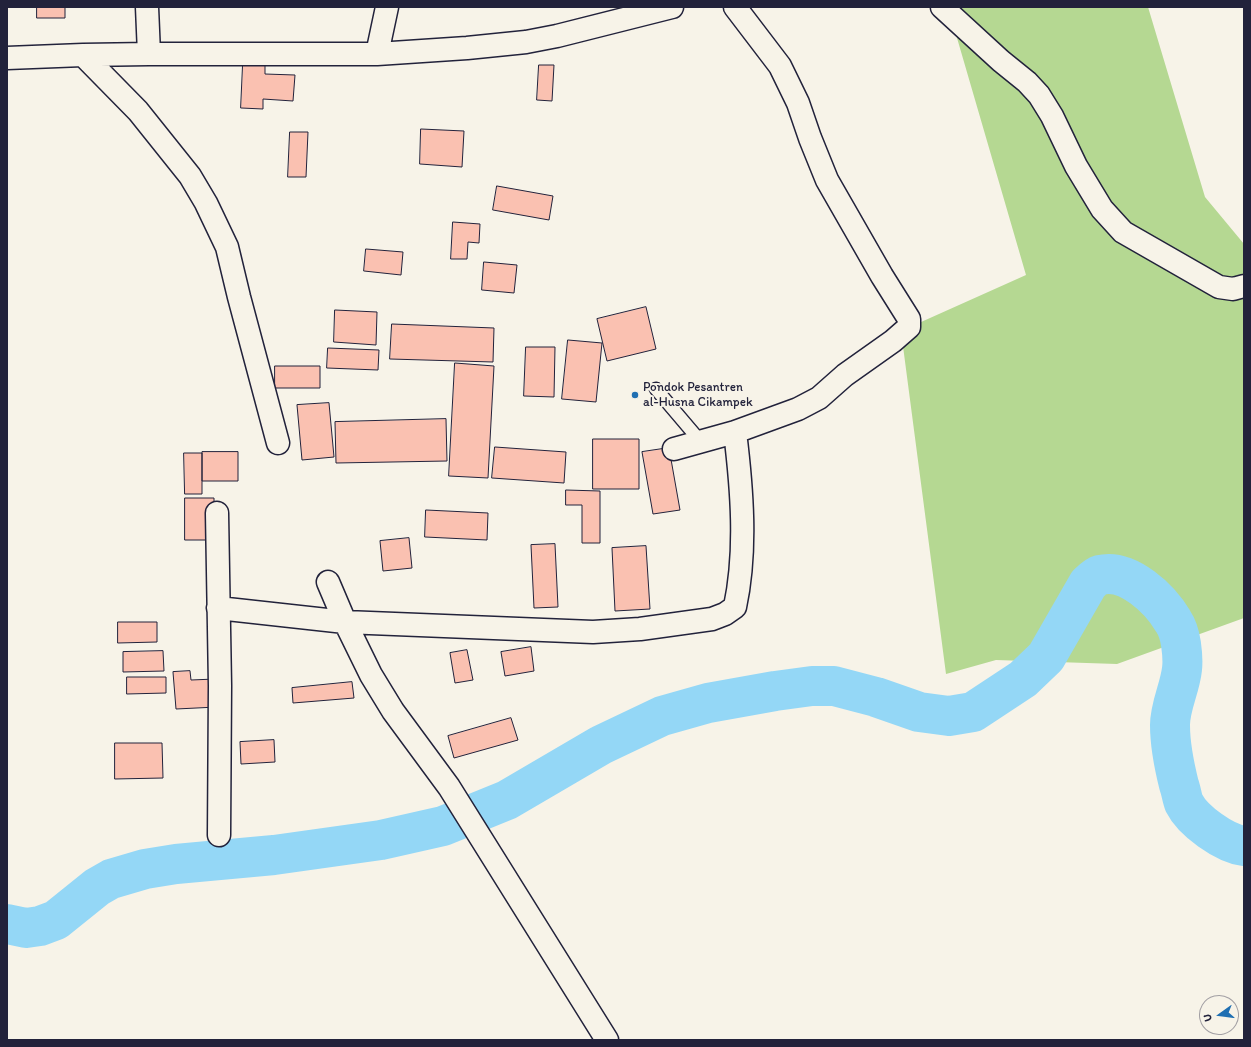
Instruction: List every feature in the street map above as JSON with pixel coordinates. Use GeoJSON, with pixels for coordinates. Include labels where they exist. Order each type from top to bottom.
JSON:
{"type":"FeatureCollection","features":[{"type":"Feature","properties":{"kind":"street"},"geometry":{"type":"LineString","coordinates":[[147,7],[149,54]]}},
{"type":"Feature","properties":{"kind":"street"},"geometry":{"type":"LineString","coordinates":[[377,54],[387,7]]}},
{"type":"Feature","properties":{"kind":"street"},"geometry":{"type":"LineString","coordinates":[[7,58],[149,54],[377,54],[474,48],[526,42],[590,29],[672,7]]}},
{"type":"Feature","properties":{"kind":"street"},"geometry":{"type":"LineString","coordinates":[[674,449],[735,432],[798,409],[819,398],[845,375],[893,341],[909,327],[909,319],[875,264],[827,180],[798,103],[780,66],[735,7]]}},
{"type":"Feature","properties":{"kind":"street"},"geometry":{"type":"LineString","coordinates":[[942,7],[1001,61],[1027,82],[1039,95],[1052,116],[1076,166],[1102,209],[1123,232],[1219,287],[1234,289],[1244,286]]}},
{"type":"Feature","properties":{"kind":"street"},"geometry":{"type":"LineString","coordinates":[[83,55],[138,111],[190,176],[206,204],[227,247],[278,443]]}},
{"type":"Feature","properties":{"kind":"street"},"geometry":{"type":"LineString","coordinates":[[218,608],[345,622],[593,632],[640,629],[712,619],[725,614],[735,607],[737,596],[742,528],[740,474],[735,432]]}},
{"type":"Feature","properties":{"kind":"street"},"geometry":{"type":"LineString","coordinates":[[217,513],[220,686],[219,835]]}},
{"type":"Feature","properties":{"kind":"street"},"geometry":{"type":"LineString","coordinates":[[328,582],[345,622],[371,675],[393,711],[449,787],[607,1040]]}},
{"type":"Feature","properties":{"kind":"lane"},"geometry":{"type":"LineString","coordinates":[[656,389],[701,442]]}},
{"type":"Feature","properties":{"kind":"green space"},"geometry":{"type":"Polygon","coordinates":[[[948,7],[1148,7],[1205,197],[1244,244],[1244,618],[1117,664],[996,660],[946,674],[901,331],[1026,275],[948,7]]]}},
{"type":"Feature","properties":{"kind":"building"},"geometry":{"type":"Polygon","coordinates":[[[37,7],[65,7],[65,18],[37,18],[37,7]]]}},
{"type":"Feature","properties":{"kind":"building"},"geometry":{"type":"Polygon","coordinates":[[[243,64],[265,65],[265,74],[295,75],[293,101],[263,99],[263,109],[241,108],[243,64]]]}},
{"type":"Feature","properties":{"kind":"building"},"geometry":{"type":"Polygon","coordinates":[[[539,65],[554,65],[552,101],[537,100],[539,65]]]}},
{"type":"Feature","properties":{"kind":"building"},"geometry":{"type":"Polygon","coordinates":[[[421,129],[464,131],[462,167],[420,164],[421,129]]]}},
{"type":"Feature","properties":{"kind":"building"},"geometry":{"type":"Polygon","coordinates":[[[290,132],[308,132],[306,177],[288,177],[290,132]]]}},
{"type":"Feature","properties":{"kind":"building"},"geometry":{"type":"Polygon","coordinates":[[[497,186],[553,196],[549,220],[493,210],[497,186]]]}},
{"type":"Feature","properties":{"kind":"building"},"geometry":{"type":"Polygon","coordinates":[[[453,222],[480,224],[479,243],[468,242],[467,259],[451,259],[453,222]]]}},
{"type":"Feature","properties":{"kind":"building"},"geometry":{"type":"Polygon","coordinates":[[[366,249],[403,252],[401,275],[364,271],[366,249]]]}},
{"type":"Feature","properties":{"kind":"building"},"geometry":{"type":"Polygon","coordinates":[[[484,262],[517,265],[514,293],[482,290],[484,262]]]}},
{"type":"Feature","properties":{"kind":"building"},"geometry":{"type":"Polygon","coordinates":[[[646,307],[656,349],[607,361],[597,319],[646,307]]]}},
{"type":"Feature","properties":{"kind":"building"},"geometry":{"type":"Polygon","coordinates":[[[335,310],[377,312],[376,345],[334,342],[335,310]]]}},
{"type":"Feature","properties":{"kind":"building"},"geometry":{"type":"Polygon","coordinates":[[[392,324],[494,328],[493,362],[390,359],[392,324]]]}},
{"type":"Feature","properties":{"kind":"building"},"geometry":{"type":"Polygon","coordinates":[[[568,340],[602,343],[596,402],[562,399],[568,340]]]}},
{"type":"Feature","properties":{"kind":"building"},"geometry":{"type":"Polygon","coordinates":[[[526,347],[555,347],[554,397],[524,396],[526,347]]]}},
{"type":"Feature","properties":{"kind":"building"},"geometry":{"type":"Polygon","coordinates":[[[328,348],[379,350],[378,370],[327,368],[328,348]]]}},
{"type":"Feature","properties":{"kind":"building"},"geometry":{"type":"Polygon","coordinates":[[[455,363],[494,366],[488,478],[449,476],[455,363]]]}},
{"type":"Feature","properties":{"kind":"building"},"geometry":{"type":"Polygon","coordinates":[[[275,366],[320,366],[320,388],[275,388],[275,366]]]}},
{"type":"Feature","properties":{"kind":"building"},"geometry":{"type":"Polygon","coordinates":[[[329,403],[334,457],[302,460],[297,405],[329,403]]]}},
{"type":"Feature","properties":{"kind":"building"},"geometry":{"type":"Polygon","coordinates":[[[446,419],[447,461],[336,463],[335,422],[446,419]]]}},
{"type":"Feature","properties":{"kind":"building"},"geometry":{"type":"Polygon","coordinates":[[[593,439],[639,439],[639,489],[593,489],[593,439]]]}},
{"type":"Feature","properties":{"kind":"building"},"geometry":{"type":"Polygon","coordinates":[[[495,447],[566,452],[564,483],[492,478],[495,447]]]}},
{"type":"Feature","properties":{"kind":"building"},"geometry":{"type":"Polygon","coordinates":[[[669,448],[680,510],[653,514],[642,452],[669,448]]]}},
{"type":"Feature","properties":{"kind":"building"},"geometry":{"type":"Polygon","coordinates":[[[202,452],[238,452],[238,481],[202,481],[202,452]]]}},
{"type":"Feature","properties":{"kind":"building"},"geometry":{"type":"Polygon","coordinates":[[[184,453],[202,453],[202,494],[185,494],[184,453]]]}},
{"type":"Feature","properties":{"kind":"building"},"geometry":{"type":"Polygon","coordinates":[[[566,490],[600,491],[600,543],[582,543],[582,505],[566,505],[566,490]]]}},
{"type":"Feature","properties":{"kind":"building"},"geometry":{"type":"Polygon","coordinates":[[[185,498],[214,498],[214,540],[185,540],[185,498]]]}},
{"type":"Feature","properties":{"kind":"building"},"geometry":{"type":"Polygon","coordinates":[[[426,510],[488,513],[487,540],[425,537],[426,510]]]}},
{"type":"Feature","properties":{"kind":"building"},"geometry":{"type":"Polygon","coordinates":[[[409,538],[412,568],[383,571],[380,541],[409,538]]]}},
{"type":"Feature","properties":{"kind":"building"},"geometry":{"type":"Polygon","coordinates":[[[555,544],[558,607],[534,608],[531,545],[555,544]]]}},
{"type":"Feature","properties":{"kind":"building"},"geometry":{"type":"Polygon","coordinates":[[[646,546],[650,609],[615,611],[612,548],[646,546]]]}},
{"type":"Feature","properties":{"kind":"building"},"geometry":{"type":"Polygon","coordinates":[[[118,622],[157,622],[157,642],[118,643],[118,622]]]}},
{"type":"Feature","properties":{"kind":"building"},"geometry":{"type":"Polygon","coordinates":[[[531,647],[534,671],[505,676],[501,652],[531,647]]]}},
{"type":"Feature","properties":{"kind":"building"},"geometry":{"type":"Polygon","coordinates":[[[467,650],[473,680],[455,683],[450,653],[467,650]]]}},
{"type":"Feature","properties":{"kind":"building"},"geometry":{"type":"Polygon","coordinates":[[[163,651],[164,671],[123,672],[123,652],[163,651]]]}},
{"type":"Feature","properties":{"kind":"building"},"geometry":{"type":"Polygon","coordinates":[[[190,671],[191,680],[215,679],[217,707],[176,709],[173,672],[190,671]]]}},
{"type":"Feature","properties":{"kind":"building"},"geometry":{"type":"Polygon","coordinates":[[[127,677],[166,677],[166,693],[127,694],[127,677]]]}},
{"type":"Feature","properties":{"kind":"building"},"geometry":{"type":"Polygon","coordinates":[[[352,682],[354,698],[293,703],[292,688],[352,682]]]}},
{"type":"Feature","properties":{"kind":"building"},"geometry":{"type":"Polygon","coordinates":[[[511,718],[518,740],[454,758],[448,736],[511,718]]]}},
{"type":"Feature","properties":{"kind":"building"},"geometry":{"type":"Polygon","coordinates":[[[274,740],[275,762],[241,764],[240,742],[274,740]]]}},
{"type":"Feature","properties":{"kind":"building"},"geometry":{"type":"Polygon","coordinates":[[[115,743],[162,743],[163,778],[115,779],[115,743]]]}},
{"type":"Feature","properties":{"kind":"waterway"},"geometry":{"type":"LineString","coordinates":[[7,924],[26,928],[40,926],[56,920],[97,887],[111,879],[145,869],[176,864],[274,855],[381,840],[443,826],[507,800],[601,745],[662,716],[708,703],[812,686],[834,686],[876,697],[919,712],[949,716],[973,712],[1023,679],[1046,657],[1088,584],[1100,575],[1111,574],[1121,576],[1142,587],[1152,595],[1167,612],[1176,626],[1181,644],[1182,666],[1181,676],[1170,718],[1170,732],[1177,778],[1183,801],[1194,817],[1210,830],[1227,841],[1244,846]]}},
{"type":"Feature","properties":{"kind":"place","name":"Pondok Pesantren al-Husna Cikampek"},"geometry":{"type":"Point","coordinates":[635,395]}}]}
